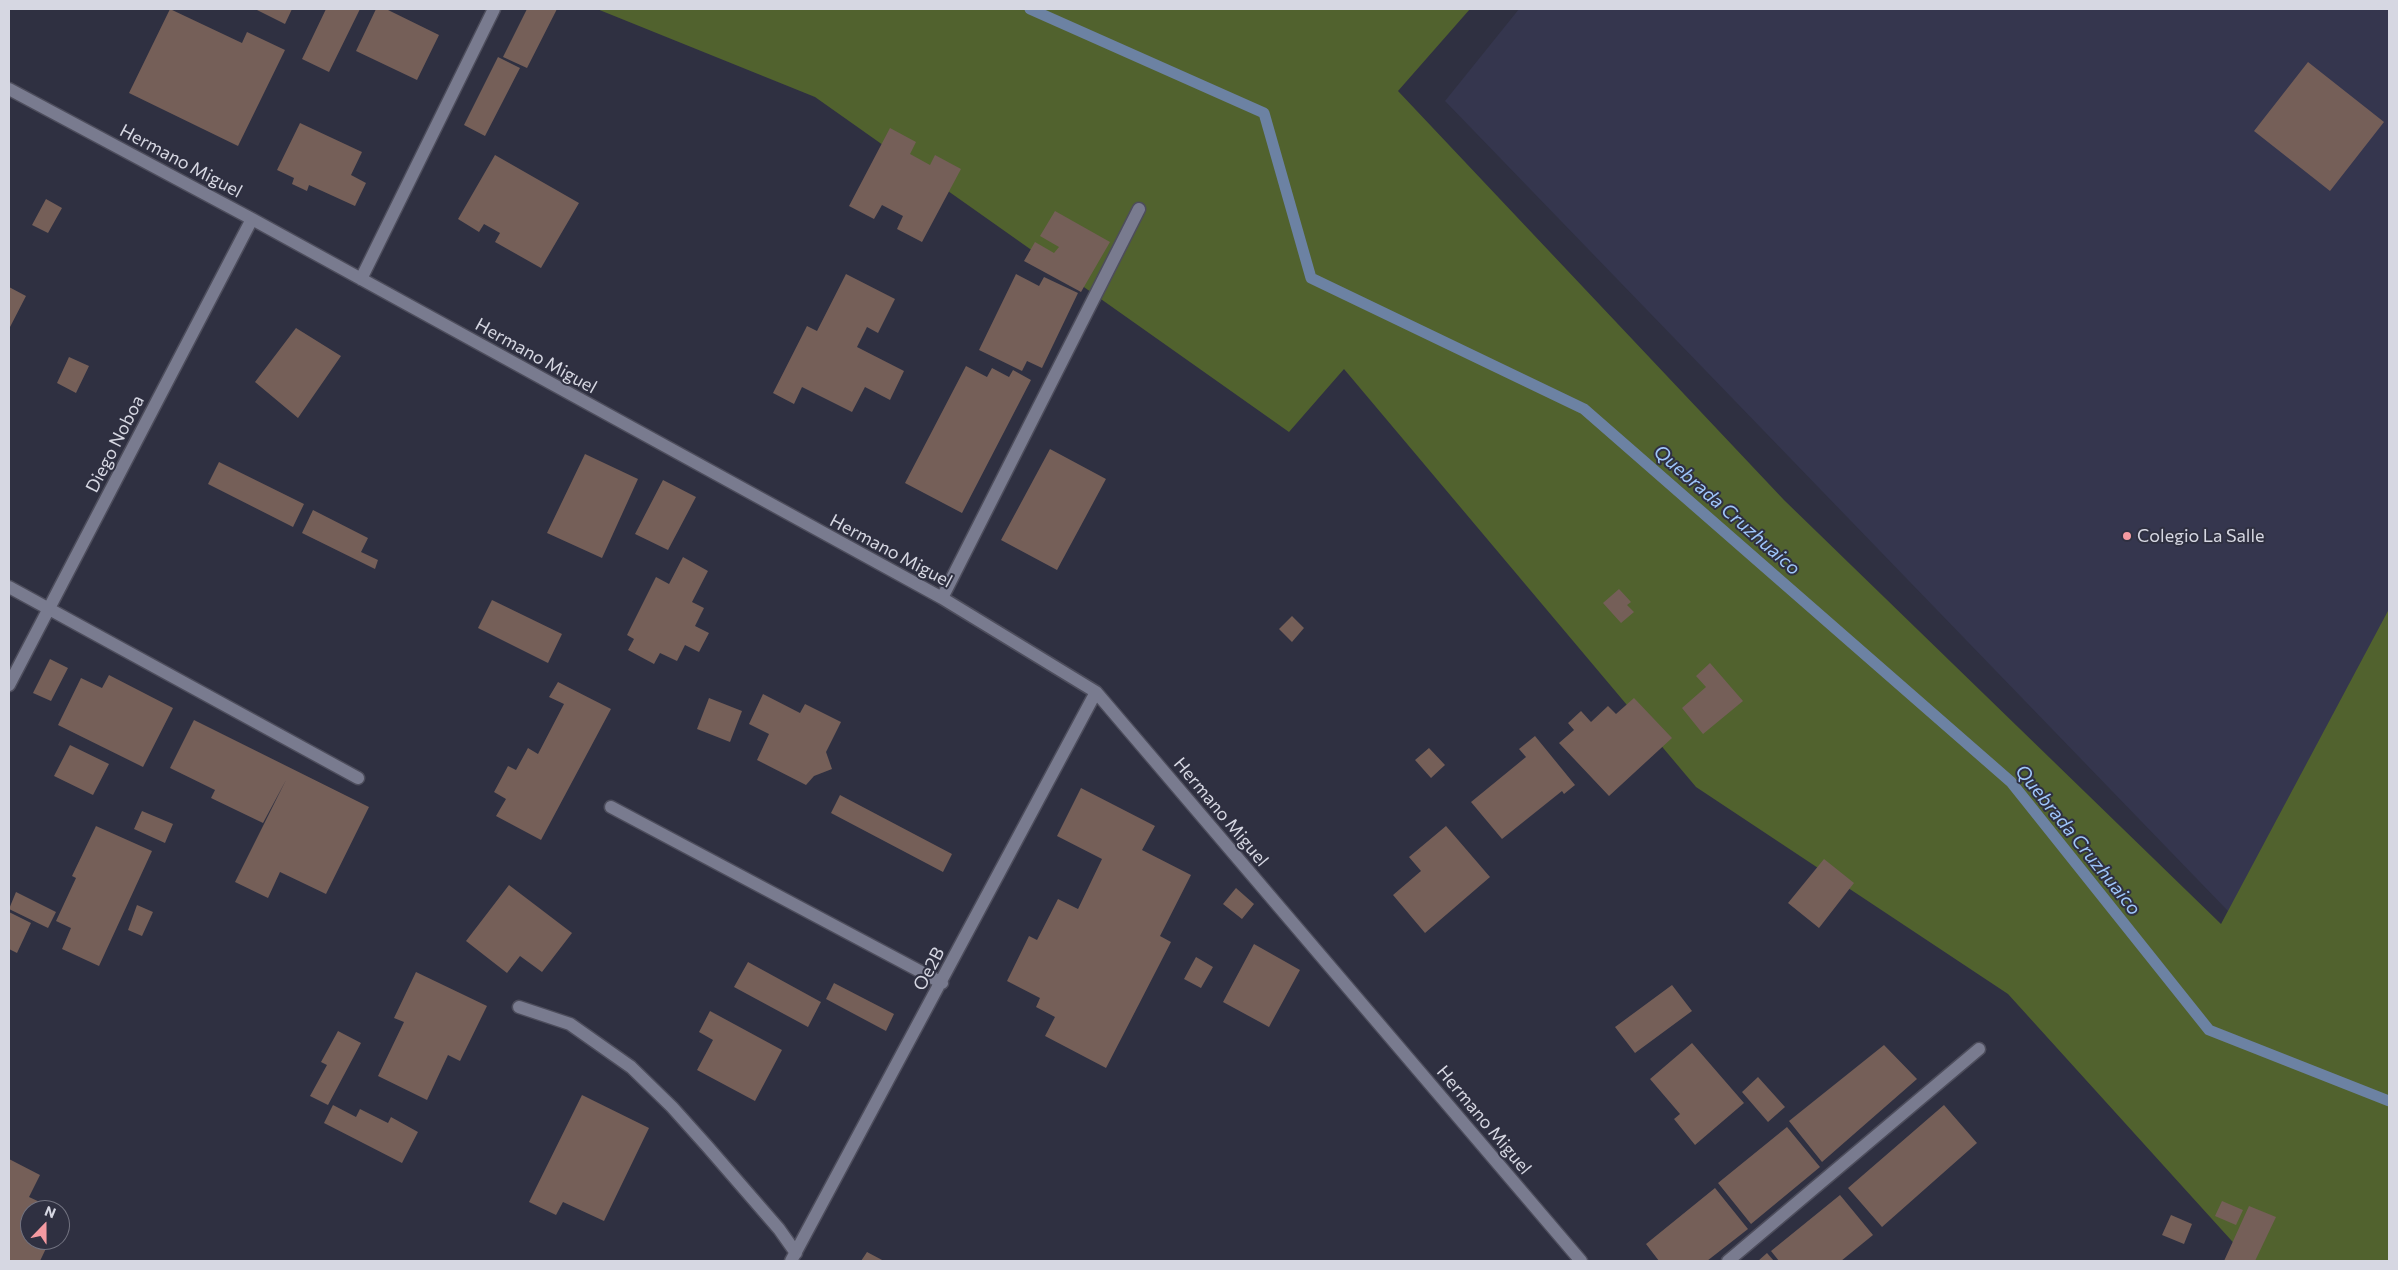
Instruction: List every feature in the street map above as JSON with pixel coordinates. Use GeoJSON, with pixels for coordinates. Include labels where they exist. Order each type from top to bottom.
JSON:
{"type":"FeatureCollection","features":[{"type":"Feature","properties":{"kind":"street"},"geometry":{"type":"LineString","coordinates":[[361,279],[494,9]]}},
{"type":"Feature","properties":{"kind":"street","name":"Hermano Miguel"},"geometry":{"type":"LineString","coordinates":[[9,89],[252,218],[942,598],[1096,692],[1581,1261]]}},
{"type":"Feature","properties":{"kind":"street"},"geometry":{"type":"LineString","coordinates":[[942,598],[1139,209]]}},
{"type":"Feature","properties":{"kind":"street","name":"Diego Noboa"},"geometry":{"type":"LineString","coordinates":[[9,685],[252,218]]}},
{"type":"Feature","properties":{"kind":"street"},"geometry":{"type":"LineString","coordinates":[[9,587],[358,778]]}},
{"type":"Feature","properties":{"kind":"street","name":"Oe2B"},"geometry":{"type":"LineString","coordinates":[[794,1257],[1096,692]]}},
{"type":"Feature","properties":{"kind":"street"},"geometry":{"type":"LineString","coordinates":[[611,807],[942,983]]}},
{"type":"Feature","properties":{"kind":"street"},"geometry":{"type":"LineString","coordinates":[[520,1007],[570,1024],[631,1067],[672,1107],[779,1229],[794,1257]]}},
{"type":"Feature","properties":{"kind":"street"},"geometry":{"type":"LineString","coordinates":[[1728,1261],[1979,1049]]}},
{"type":"Feature","properties":{"kind":"shaded area","name":"Colegio La Salle"},"geometry":{"type":"Polygon","coordinates":[[[1519,9],[2389,9],[2389,1014],[2286,971],[1445,101],[1519,9]]]}},
{"type":"Feature","properties":{"kind":"green space"},"geometry":{"type":"Polygon","coordinates":[[[597,9],[1470,9],[1398,91],[1784,500],[2221,924],[2389,609],[2389,1261],[2250,1261],[2008,994],[1696,787],[1344,369],[1289,432],[815,97],[597,9]]]}},
{"type":"Feature","properties":{"kind":"building"},"geometry":{"type":"Polygon","coordinates":[[[170,9],[242,43],[247,32],[285,50],[238,146],[129,93],[170,9]]]}},
{"type":"Feature","properties":{"kind":"building"},"geometry":{"type":"Polygon","coordinates":[[[255,9],[292,9],[285,24],[255,9]]]}},
{"type":"Feature","properties":{"kind":"building"},"geometry":{"type":"Polygon","coordinates":[[[326,9],[360,9],[329,72],[302,59],[326,9]]]}},
{"type":"Feature","properties":{"kind":"building"},"geometry":{"type":"Polygon","coordinates":[[[376,9],[386,9],[439,35],[417,80],[356,51],[376,9]]]}},
{"type":"Feature","properties":{"kind":"building"},"geometry":{"type":"Polygon","coordinates":[[[527,9],[557,9],[527,68],[503,57],[527,9]]]}},
{"type":"Feature","properties":{"kind":"building"},"geometry":{"type":"Polygon","coordinates":[[[498,57],[520,68],[485,136],[464,125],[498,57]]]}},
{"type":"Feature","properties":{"kind":"building"},"geometry":{"type":"Polygon","coordinates":[[[2308,62],[2384,122],[2330,191],[2254,131],[2308,62]]]}},
{"type":"Feature","properties":{"kind":"building"},"geometry":{"type":"Polygon","coordinates":[[[300,123],[362,152],[351,175],[366,183],[355,206],[309,185],[307,191],[292,184],[294,178],[277,170],[300,123]]]}},
{"type":"Feature","properties":{"kind":"building"},"geometry":{"type":"Polygon","coordinates":[[[890,128],[916,142],[910,154],[930,165],[935,155],[961,169],[922,242],[897,229],[903,216],[882,205],[874,219],[849,206],[890,128]]]}},
{"type":"Feature","properties":{"kind":"building"},"geometry":{"type":"Polygon","coordinates":[[[495,155],[579,203],[541,268],[495,242],[500,233],[484,224],[479,232],[458,219],[495,155]]]}},
{"type":"Feature","properties":{"kind":"building"},"geometry":{"type":"Polygon","coordinates":[[[46,199],[62,208],[48,233],[32,225],[46,199]]]}},
{"type":"Feature","properties":{"kind":"building"},"geometry":{"type":"Polygon","coordinates":[[[1055,211],[1110,242],[1081,292],[1024,261],[1035,242],[1054,253],[1059,247],[1040,236],[1055,211]]]}},
{"type":"Feature","properties":{"kind":"building"},"geometry":{"type":"Polygon","coordinates":[[[846,274],[895,299],[878,333],[867,327],[857,347],[904,371],[890,400],[865,387],[852,412],[802,387],[794,404],[773,393],[807,326],[817,331],[846,274]]]}},
{"type":"Feature","properties":{"kind":"building"},"geometry":{"type":"Polygon","coordinates":[[[1016,274],[1039,286],[1044,277],[1078,293],[1042,368],[1027,361],[1022,371],[979,350],[1016,274]]]}},
{"type":"Feature","properties":{"kind":"building"},"geometry":{"type":"Polygon","coordinates":[[[9,287],[26,296],[9,329],[9,287]]]}},
{"type":"Feature","properties":{"kind":"building"},"geometry":{"type":"Polygon","coordinates":[[[296,328],[341,356],[298,418],[255,382],[296,328]]]}},
{"type":"Feature","properties":{"kind":"building"},"geometry":{"type":"Polygon","coordinates":[[[69,357],[89,366],[76,393],[57,383],[69,357]]]}},
{"type":"Feature","properties":{"kind":"building"},"geometry":{"type":"Polygon","coordinates":[[[966,366],[987,377],[992,368],[1009,377],[1013,370],[1031,380],[962,513],[905,483],[966,366]]]}},
{"type":"Feature","properties":{"kind":"building"},"geometry":{"type":"Polygon","coordinates":[[[1050,449],[1106,479],[1057,570],[1001,540],[1050,449]]]}},
{"type":"Feature","properties":{"kind":"building"},"geometry":{"type":"Polygon","coordinates":[[[585,454],[638,479],[602,558],[547,533],[585,454]]]}},
{"type":"Feature","properties":{"kind":"building"},"geometry":{"type":"Polygon","coordinates":[[[219,462],[304,504],[293,527],[208,484],[219,462]]]}},
{"type":"Feature","properties":{"kind":"building"},"geometry":{"type":"Polygon","coordinates":[[[663,480],[696,497],[668,550],[635,534],[663,480]]]}},
{"type":"Feature","properties":{"kind":"building"},"geometry":{"type":"Polygon","coordinates":[[[313,510],[368,538],[361,552],[378,560],[375,569],[302,533],[313,510]]]}},
{"type":"Feature","properties":{"kind":"building"},"geometry":{"type":"Polygon","coordinates":[[[683,557],[708,571],[692,602],[704,608],[695,626],[709,633],[699,652],[685,645],[677,661],[660,653],[654,664],[628,650],[634,639],[627,635],[656,577],[669,584],[683,557]]]}},
{"type":"Feature","properties":{"kind":"building"},"geometry":{"type":"Polygon","coordinates":[[[1619,589],[1631,602],[1627,605],[1634,612],[1621,623],[1603,603],[1619,589]]]}},
{"type":"Feature","properties":{"kind":"building"},"geometry":{"type":"Polygon","coordinates":[[[492,600],[562,634],[548,663],[478,628],[492,600]]]}},
{"type":"Feature","properties":{"kind":"building"},"geometry":{"type":"Polygon","coordinates":[[[1292,616],[1304,628],[1292,642],[1279,629],[1292,616]]]}},
{"type":"Feature","properties":{"kind":"building"},"geometry":{"type":"Polygon","coordinates":[[[50,659],[68,668],[51,701],[33,693],[50,659]]]}},
{"type":"Feature","properties":{"kind":"building"},"geometry":{"type":"Polygon","coordinates":[[[1710,663],[1743,701],[1703,734],[1682,708],[1706,687],[1696,676],[1710,663]]]}},
{"type":"Feature","properties":{"kind":"building"},"geometry":{"type":"Polygon","coordinates":[[[109,675],[173,708],[143,767],[58,725],[81,678],[102,688],[109,675]]]}},
{"type":"Feature","properties":{"kind":"building"},"geometry":{"type":"Polygon","coordinates":[[[558,682],[611,709],[541,840],[496,816],[506,799],[494,792],[508,766],[516,770],[528,748],[538,754],[564,704],[549,697],[558,682]]]}},
{"type":"Feature","properties":{"kind":"building"},"geometry":{"type":"Polygon","coordinates":[[[763,694],[800,713],[805,704],[841,722],[826,752],[832,769],[814,776],[806,785],[757,760],[769,734],[749,724],[763,694]]]}},
{"type":"Feature","properties":{"kind":"building"},"geometry":{"type":"Polygon","coordinates":[[[709,698],[742,711],[730,742],[697,729],[709,698]]]}},
{"type":"Feature","properties":{"kind":"building"},"geometry":{"type":"Polygon","coordinates":[[[1634,698],[1672,738],[1609,796],[1559,743],[1574,730],[1568,723],[1581,711],[1591,722],[1608,706],[1616,714],[1634,698]]]}},
{"type":"Feature","properties":{"kind":"building"},"geometry":{"type":"Polygon","coordinates":[[[194,720],[369,807],[326,894],[280,872],[268,898],[235,882],[286,780],[263,823],[211,798],[215,790],[170,768],[194,720]]]}},
{"type":"Feature","properties":{"kind":"building"},"geometry":{"type":"Polygon","coordinates":[[[1535,736],[1575,785],[1564,794],[1562,791],[1502,839],[1471,802],[1526,757],[1519,749],[1535,736]]]}},
{"type":"Feature","properties":{"kind":"building"},"geometry":{"type":"Polygon","coordinates":[[[70,745],[109,764],[93,795],[54,776],[70,745]]]}},
{"type":"Feature","properties":{"kind":"building"},"geometry":{"type":"Polygon","coordinates":[[[1429,748],[1445,765],[1431,778],[1415,760],[1429,748]]]}},
{"type":"Feature","properties":{"kind":"building"},"geometry":{"type":"Polygon","coordinates":[[[1081,788],[1155,826],[1142,850],[1191,875],[1160,936],[1171,942],[1106,1068],[1045,1036],[1055,1017],[1036,1007],[1040,998],[1007,981],[1029,936],[1037,940],[1058,899],[1078,909],[1102,859],[1057,836],[1081,788]]]}},
{"type":"Feature","properties":{"kind":"building"},"geometry":{"type":"Polygon","coordinates":[[[840,795],[952,854],[943,872],[831,813],[840,795]]]}},
{"type":"Feature","properties":{"kind":"building"},"geometry":{"type":"Polygon","coordinates":[[[142,811],[173,824],[165,843],[134,829],[142,811]]]}},
{"type":"Feature","properties":{"kind":"building"},"geometry":{"type":"Polygon","coordinates":[[[96,826],[152,851],[99,966],[62,949],[71,928],[56,921],[76,878],[72,876],[96,826]]]}},
{"type":"Feature","properties":{"kind":"building"},"geometry":{"type":"Polygon","coordinates":[[[1446,826],[1490,877],[1425,933],[1393,895],[1421,871],[1409,857],[1446,826]]]}},
{"type":"Feature","properties":{"kind":"building"},"geometry":{"type":"Polygon","coordinates":[[[1824,859],[1854,883],[1819,928],[1788,903],[1824,859]]]}},
{"type":"Feature","properties":{"kind":"building"},"geometry":{"type":"Polygon","coordinates":[[[509,885],[572,933],[542,972],[520,956],[507,973],[466,941],[509,885]]]}},
{"type":"Feature","properties":{"kind":"building"},"geometry":{"type":"Polygon","coordinates":[[[1236,888],[1254,904],[1242,919],[1223,904],[1236,888]]]}},
{"type":"Feature","properties":{"kind":"building"},"geometry":{"type":"Polygon","coordinates":[[[16,892],[56,912],[48,928],[9,909],[16,892]]]}},
{"type":"Feature","properties":{"kind":"building"},"geometry":{"type":"Polygon","coordinates":[[[137,905],[153,912],[142,936],[128,930],[137,905]]]}},
{"type":"Feature","properties":{"kind":"building"},"geometry":{"type":"Polygon","coordinates":[[[9,912],[31,923],[17,953],[9,949],[9,912]]]}},
{"type":"Feature","properties":{"kind":"building"},"geometry":{"type":"Polygon","coordinates":[[[1254,944],[1300,970],[1269,1027],[1223,1002],[1254,944]]]}},
{"type":"Feature","properties":{"kind":"building"},"geometry":{"type":"Polygon","coordinates":[[[1196,957],[1213,967],[1201,988],[1184,979],[1196,957]]]}},
{"type":"Feature","properties":{"kind":"building"},"geometry":{"type":"Polygon","coordinates":[[[748,962],[821,1002],[808,1027],[734,987],[748,962]]]}},
{"type":"Feature","properties":{"kind":"building"},"geometry":{"type":"Polygon","coordinates":[[[416,972],[487,1006],[460,1061],[448,1055],[427,1100],[378,1076],[404,1022],[394,1018],[416,972]]]}},
{"type":"Feature","properties":{"kind":"building"},"geometry":{"type":"Polygon","coordinates":[[[834,983],[894,1014],[886,1031],[826,999],[834,983]]]}},
{"type":"Feature","properties":{"kind":"building"},"geometry":{"type":"Polygon","coordinates":[[[1672,985],[1692,1011],[1635,1053],[1615,1027],[1672,985]]]}},
{"type":"Feature","properties":{"kind":"building"},"geometry":{"type":"Polygon","coordinates":[[[710,1011],[782,1050],[755,1101],[697,1070],[713,1040],[699,1032],[710,1011]]]}},
{"type":"Feature","properties":{"kind":"building"},"geometry":{"type":"Polygon","coordinates":[[[338,1031],[361,1043],[328,1105],[310,1096],[327,1065],[321,1062],[338,1031]]]}},
{"type":"Feature","properties":{"kind":"building"},"geometry":{"type":"Polygon","coordinates":[[[1692,1043],[1744,1103],[1695,1145],[1674,1119],[1680,1114],[1650,1079],[1692,1043]]]}},
{"type":"Feature","properties":{"kind":"building"},"geometry":{"type":"Polygon","coordinates":[[[1884,1045],[1917,1079],[1822,1162],[1789,1121],[1884,1045]]]}},
{"type":"Feature","properties":{"kind":"building"},"geometry":{"type":"Polygon","coordinates":[[[1758,1077],[1785,1107],[1768,1122],[1742,1092],[1758,1077]]]}},
{"type":"Feature","properties":{"kind":"building"},"geometry":{"type":"Polygon","coordinates":[[[582,1095],[649,1128],[604,1221],[563,1202],[556,1215],[529,1202],[582,1095]]]}},
{"type":"Feature","properties":{"kind":"building"},"geometry":{"type":"Polygon","coordinates":[[[333,1105],[356,1117],[360,1109],[388,1123],[391,1117],[418,1132],[402,1163],[324,1123],[333,1105]]]}},
{"type":"Feature","properties":{"kind":"building"},"geometry":{"type":"Polygon","coordinates":[[[1944,1105],[1977,1143],[1882,1227],[1848,1188],[1944,1105]]]}},
{"type":"Feature","properties":{"kind":"building"},"geometry":{"type":"Polygon","coordinates":[[[1787,1127],[1820,1167],[1751,1224],[1718,1183],[1787,1127]]]}},
{"type":"Feature","properties":{"kind":"building"},"geometry":{"type":"Polygon","coordinates":[[[9,1159],[40,1175],[29,1197],[35,1200],[20,1200],[20,1250],[45,1250],[40,1261],[9,1261],[9,1159]]]}},
{"type":"Feature","properties":{"kind":"building"},"geometry":{"type":"Polygon","coordinates":[[[1715,1188],[1748,1229],[1707,1261],[1659,1261],[1646,1244],[1715,1188]]]}},
{"type":"Feature","properties":{"kind":"building"},"geometry":{"type":"Polygon","coordinates":[[[1840,1195],[1873,1235],[1841,1261],[1779,1261],[1771,1251],[1840,1195]]]}},
{"type":"Feature","properties":{"kind":"building"},"geometry":{"type":"Polygon","coordinates":[[[2222,1201],[2243,1210],[2236,1225],[2215,1216],[2222,1201]]]}},
{"type":"Feature","properties":{"kind":"building"},"geometry":{"type":"Polygon","coordinates":[[[2249,1206],[2276,1217],[2255,1261],[2224,1261],[2249,1206]]]}},
{"type":"Feature","properties":{"kind":"building"},"geometry":{"type":"Polygon","coordinates":[[[2171,1215],[2192,1224],[2184,1244],[2162,1235],[2171,1215]]]}},
{"type":"Feature","properties":{"kind":"building"},"geometry":{"type":"Polygon","coordinates":[[[867,1252],[884,1261],[861,1261],[867,1252]]]}},
{"type":"Feature","properties":{"kind":"building"},"geometry":{"type":"Polygon","coordinates":[[[1767,1253],[1774,1261],[1758,1261],[1767,1253]]]}},
{"type":"Feature","properties":{"kind":"waterway","name":"Quebrada Cruzhuaico"},"geometry":{"type":"LineString","coordinates":[[1030,9],[1264,113],[1311,278],[1584,409],[2011,782],[2209,1030],[2389,1101]]}},
{"type":"Feature","properties":{"kind":"place","name":"Colegio La Salle"},"geometry":{"type":"Point","coordinates":[2127,536]}}]}
